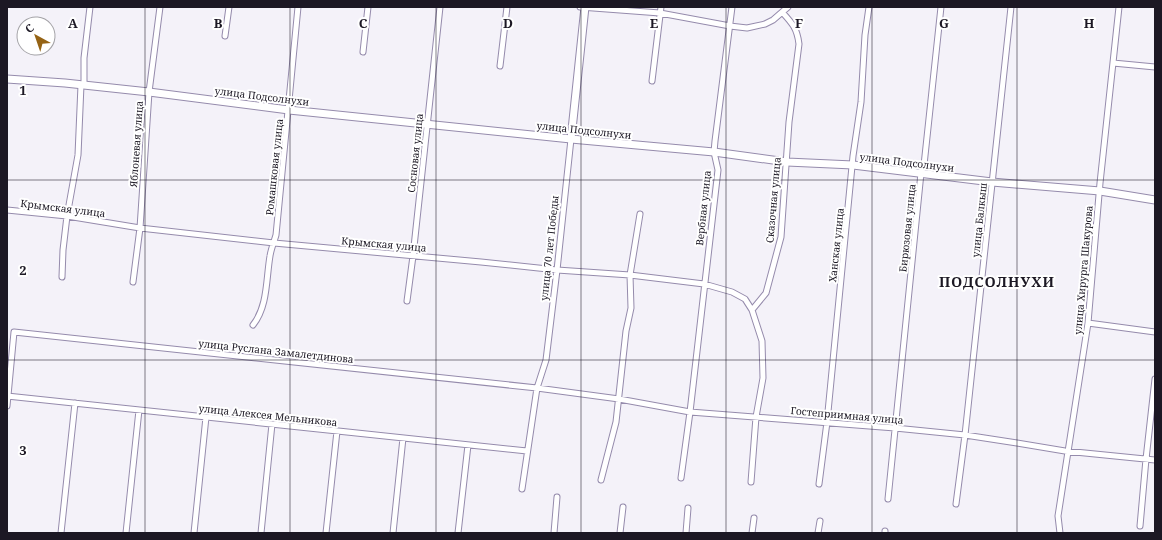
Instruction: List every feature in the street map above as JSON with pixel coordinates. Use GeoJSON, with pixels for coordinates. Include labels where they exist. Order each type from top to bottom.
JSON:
{"type":"FeatureCollection","features":[{"type":"Feature","properties":{"kind":"street"},"geometry":{"type":"LineString","coordinates":[[62,277],[63,250],[67,216],[78,155],[84,58],[90,7]]}},
{"type":"Feature","properties":{"kind":"street","name":"Яблоневая улица"},"geometry":{"type":"LineString","coordinates":[[133,282],[140,228],[149,92],[160,7]]}},
{"type":"Feature","properties":{"kind":"street"},"geometry":{"type":"LineString","coordinates":[[225,36],[229,7]]}},
{"type":"Feature","properties":{"kind":"street","name":"Ромашковая улица"},"geometry":{"type":"LineString","coordinates":[[253,325],[259,318],[266,290],[270,255],[276,235],[298,7]]}},
{"type":"Feature","properties":{"kind":"street"},"geometry":{"type":"LineString","coordinates":[[363,52],[368,7]]}},
{"type":"Feature","properties":{"kind":"street","name":"Сосновая улица"},"geometry":{"type":"LineString","coordinates":[[406,301],[413,256],[440,7]]}},
{"type":"Feature","properties":{"kind":"street"},"geometry":{"type":"LineString","coordinates":[[500,66],[507,7]]}},
{"type":"Feature","properties":{"kind":"street"},"geometry":{"type":"LineString","coordinates":[[580,7],[660,10],[730,26],[747,28],[773,20],[788,7]]}},
{"type":"Feature","properties":{"kind":"street","name":"улица 70 лет Победы"},"geometry":{"type":"LineString","coordinates":[[522,489],[537,388],[546,360],[585,7]]}},
{"type":"Feature","properties":{"kind":"street","name":"Вербная улица"},"geometry":{"type":"LineString","coordinates":[[681,478],[718,170],[714,152],[732,7]]}},
{"type":"Feature","properties":{"kind":"street","name":"Ханская улица"},"geometry":{"type":"LineString","coordinates":[[819,484],[861,102],[865,35],[869,7]]}},
{"type":"Feature","properties":{"kind":"street","name":"Бирюзовая улица"},"geometry":{"type":"LineString","coordinates":[[888,499],[921,173],[924,165],[941,7]]}},
{"type":"Feature","properties":{"kind":"street","name":"улица Балкыш"},"geometry":{"type":"LineString","coordinates":[[956,504],[965,435],[1011,7]]}},
{"type":"Feature","properties":{"kind":"street","name":"улица Хирурга Шакурова"},"geometry":{"type":"LineString","coordinates":[[1060,533],[1058,516],[1088,323],[1119,7]]}},
{"type":"Feature","properties":{"kind":"street"},"geometry":{"type":"LineString","coordinates":[[652,81],[660,10]]}},
{"type":"Feature","properties":{"kind":"street","name":"Сказочная улица"},"geometry":{"type":"LineString","coordinates":[[752,310],[766,292],[780,237],[787,162],[786,151],[799,44],[798,34],[794,26],[782,12]]}},
{"type":"Feature","properties":{"kind":"street"},"geometry":{"type":"LineString","coordinates":[[1113,63],[1155,67]]}},
{"type":"Feature","properties":{"kind":"street","name":"улица Подсолнухи"},"geometry":{"type":"LineString","coordinates":[[8,81],[82,85],[288,110],[714,152],[787,162],[853,165],[992,182],[1100,191],[1155,200]]}},
{"type":"Feature","properties":{"kind":"street","name":"Крымская улица"},"geometry":{"type":"LineString","coordinates":[[7,210],[67,216],[140,228],[274,243],[557,270],[630,275],[704,284],[732,292],[745,299],[752,310]]}},
{"type":"Feature","properties":{"kind":"street"},"geometry":{"type":"LineString","coordinates":[[601,480],[616,422],[626,331],[631,308],[630,275],[640,214]]}},
{"type":"Feature","properties":{"kind":"street"},"geometry":{"type":"LineString","coordinates":[[751,482],[756,417],[763,378],[762,341],[752,310]]}},
{"type":"Feature","properties":{"kind":"street"},"geometry":{"type":"LineString","coordinates":[[1088,323],[1155,332]]}},
{"type":"Feature","properties":{"kind":"street","name":"улица Руслана Замалетдинова"},"geometry":{"type":"LineString","coordinates":[[8,396],[14,332],[537,388]]}},
{"type":"Feature","properties":{"kind":"street"},"geometry":{"type":"LineString","coordinates":[[1140,526],[1155,379]]}},
{"type":"Feature","properties":{"kind":"street","name":"Гостеприимная улица"},"geometry":{"type":"LineString","coordinates":[[537,388],[619,398],[690,412],[827,422],[965,435],[1068,451],[1155,460]]}},
{"type":"Feature","properties":{"kind":"street"},"geometry":{"type":"LineString","coordinates":[[7,406],[8,396]]}},
{"type":"Feature","properties":{"kind":"street","name":"улица Алексея Мельникова"},"geometry":{"type":"LineString","coordinates":[[8,396],[527,451]]}},
{"type":"Feature","properties":{"kind":"street"},"geometry":{"type":"LineString","coordinates":[[61,533],[74,404]]}},
{"type":"Feature","properties":{"kind":"street"},"geometry":{"type":"LineString","coordinates":[[126,533],[139,410]]}},
{"type":"Feature","properties":{"kind":"street"},"geometry":{"type":"LineString","coordinates":[[194,533],[206,417]]}},
{"type":"Feature","properties":{"kind":"street"},"geometry":{"type":"LineString","coordinates":[[261,533],[272,424]]}},
{"type":"Feature","properties":{"kind":"street"},"geometry":{"type":"LineString","coordinates":[[326,533],[337,431]]}},
{"type":"Feature","properties":{"kind":"street"},"geometry":{"type":"LineString","coordinates":[[392,533],[403,438]]}},
{"type":"Feature","properties":{"kind":"street"},"geometry":{"type":"LineString","coordinates":[[458,533],[468,445]]}},
{"type":"Feature","properties":{"kind":"street"},"geometry":{"type":"LineString","coordinates":[[554,533],[557,497]]}},
{"type":"Feature","properties":{"kind":"street"},"geometry":{"type":"LineString","coordinates":[[620,533],[623,507]]}},
{"type":"Feature","properties":{"kind":"street"},"geometry":{"type":"LineString","coordinates":[[686,533],[688,508]]}},
{"type":"Feature","properties":{"kind":"street"},"geometry":{"type":"LineString","coordinates":[[752,533],[754,518]]}},
{"type":"Feature","properties":{"kind":"street"},"geometry":{"type":"LineString","coordinates":[[818,533],[820,521]]}},
{"type":"Feature","properties":{"kind":"district","name":"ПОДСОЛНУХИ"},"geometry":{"type":"Point","coordinates":[997,281]}}]}
